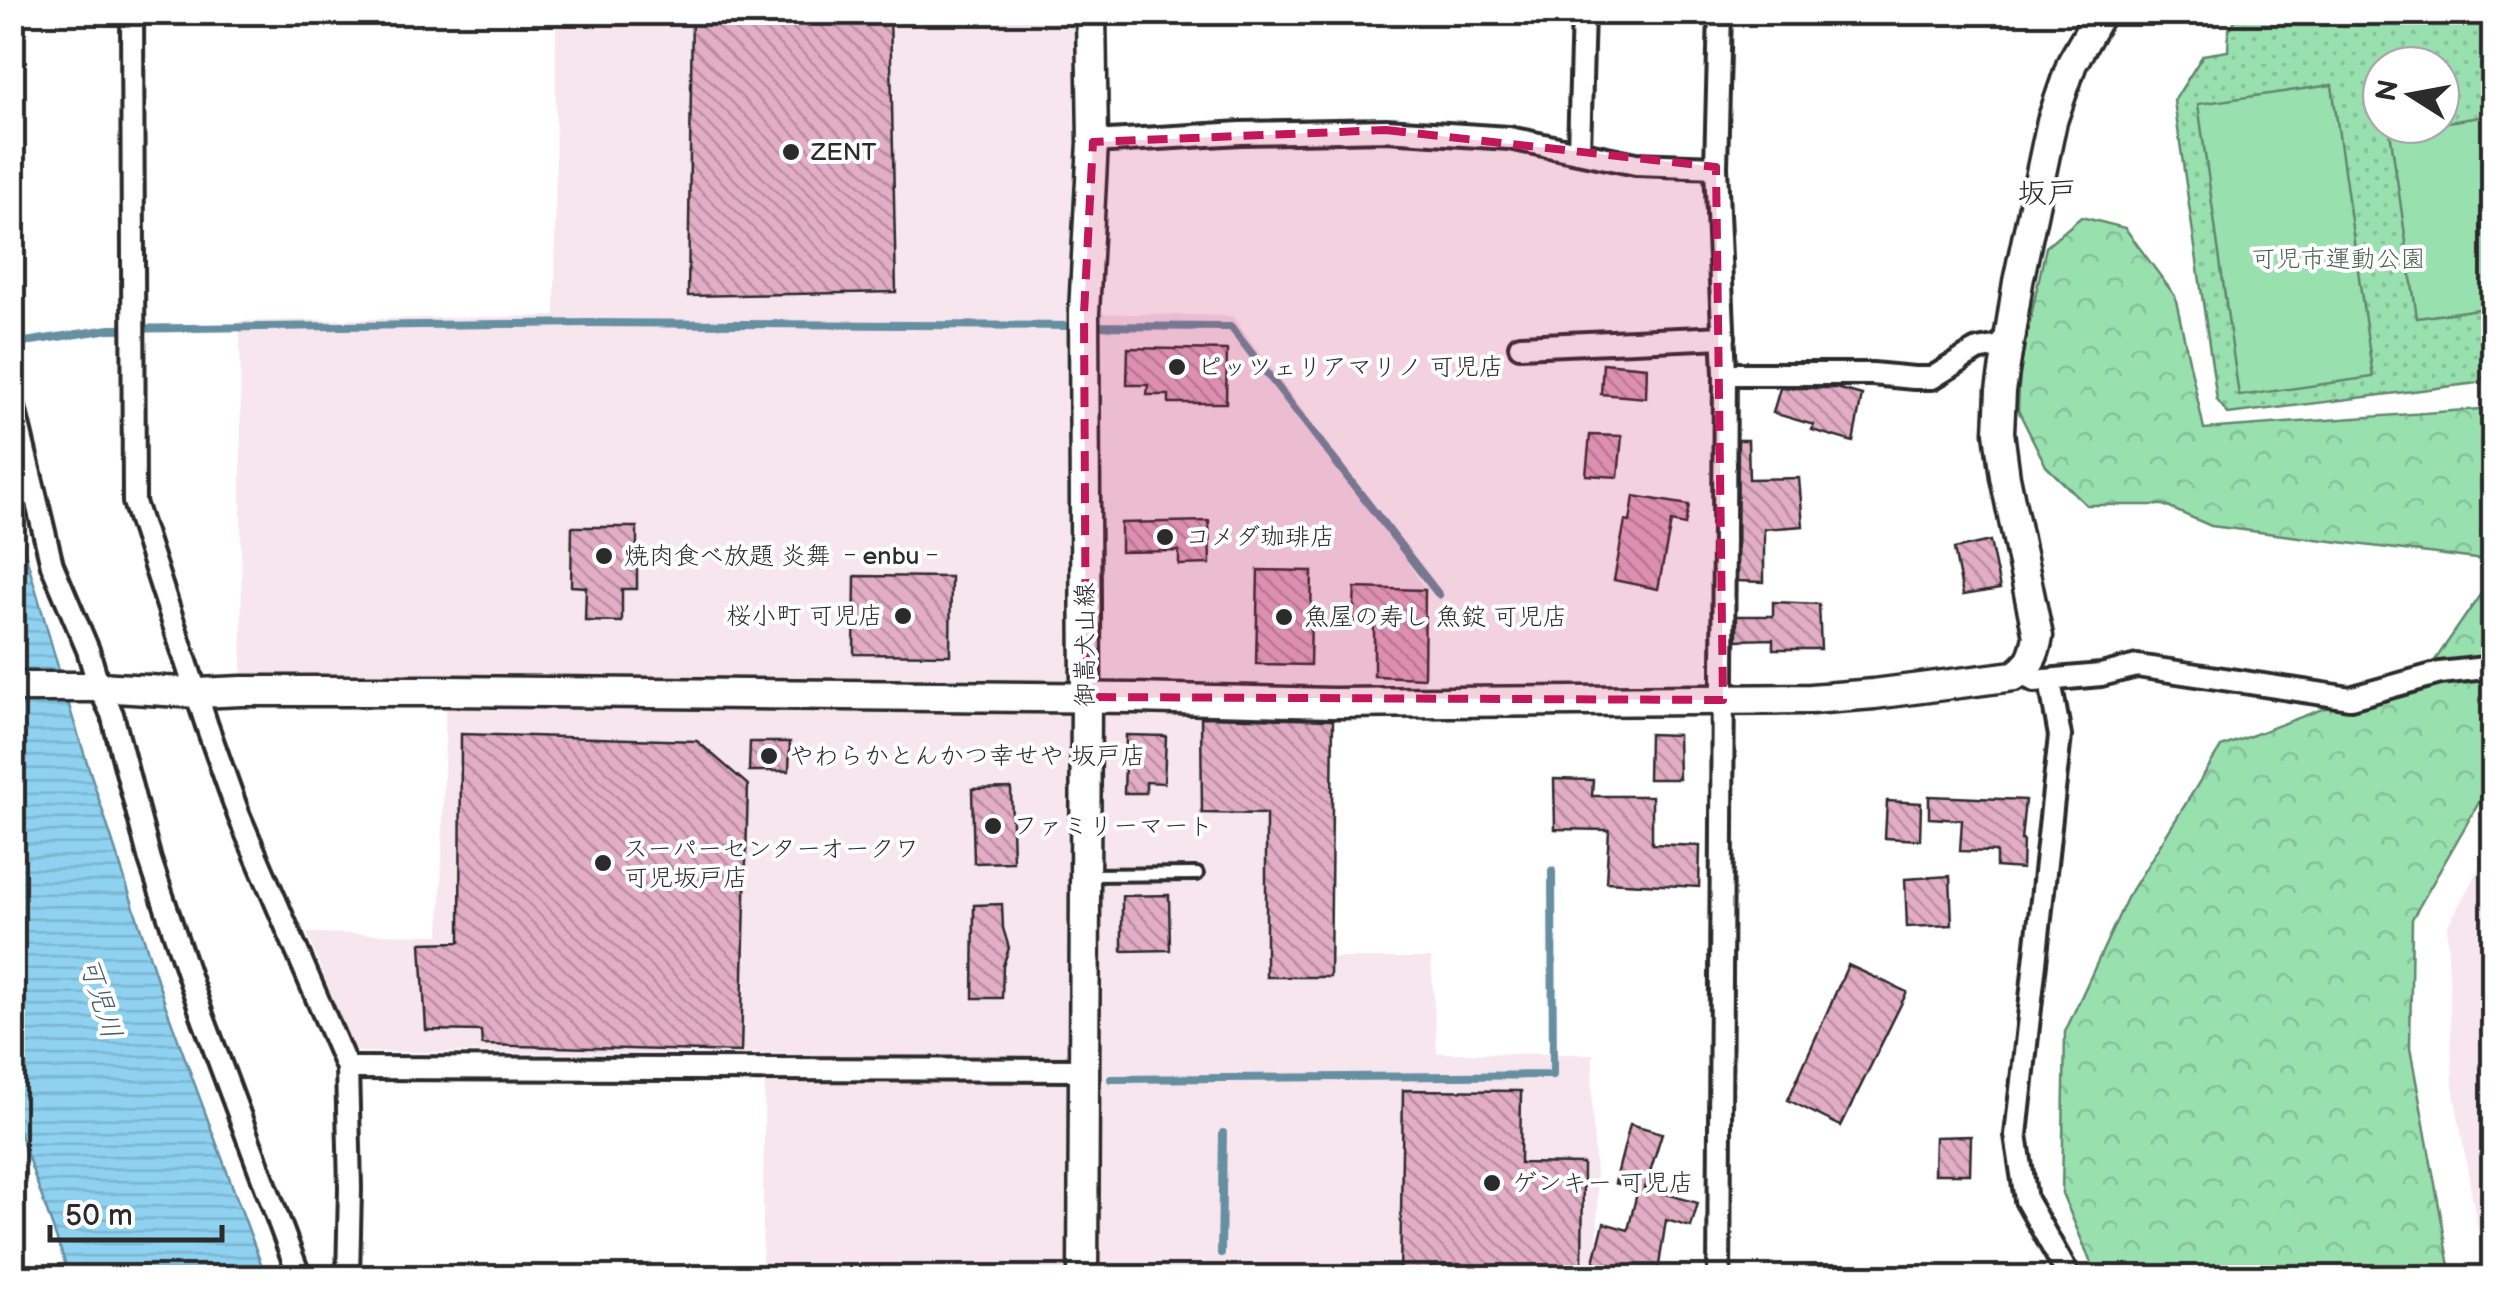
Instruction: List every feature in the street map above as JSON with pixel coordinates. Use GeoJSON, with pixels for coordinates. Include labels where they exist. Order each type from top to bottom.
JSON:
{"type":"FeatureCollection","features":[{"type":"Feature","properties":{"kind":"street"},"geometry":{"type":"LineString","coordinates":[[132,12],[134,502],[240,816],[348,1068],[348,1278]]}},
{"type":"Feature","properties":{"kind":"street","name":"御嵩犬山線"},"geometry":{"type":"LineString","coordinates":[[1083,1278],[1084,325],[1093,142],[1092,12]]}},
{"type":"Feature","properties":{"kind":"street"},"geometry":{"type":"LineString","coordinates":[[1579,150],[1583,12]]}},
{"type":"Feature","properties":{"kind":"street"},"geometry":{"type":"LineString","coordinates":[[1719,1278],[1724,374],[1716,167],[1720,12]]}},
{"type":"Feature","properties":{"kind":"street"},"geometry":{"type":"LineString","coordinates":[[2070,1278],[2026,1200],[2016,1135],[2060,736],[2037,676],[2038,636],[1999,432],[2006,345],[2052,121],[2072,64],[2101,12]]}},
{"type":"Feature","properties":{"kind":"street"},"geometry":{"type":"LineString","coordinates":[[1093,142],[1241,132],[1386,130],[1509,138],[1636,164],[1716,167]]}},
{"type":"Feature","properties":{"kind":"street"},"geometry":{"type":"LineString","coordinates":[[1520,346],[1724,338]]}},
{"type":"Feature","properties":{"kind":"street"},"geometry":{"type":"LineString","coordinates":[[1724,374],[1932,378],[1977,350],[2006,345]]}},
{"type":"Feature","properties":{"kind":"street"},"geometry":{"type":"LineString","coordinates":[[12,399],[52,565],[88,650],[86,687],[112,714],[150,860],[202,1014],[300,1278]]}},
{"type":"Feature","properties":{"kind":"street"},"geometry":{"type":"LineString","coordinates":[[12,686],[198,693],[446,691],[1333,703],[1811,700],[2014,676],[2101,675],[2138,666],[2350,698],[2440,673],[2494,667]]}},
{"type":"Feature","properties":{"kind":"street"},"geometry":{"type":"LineString","coordinates":[[348,1068],[1084,1070]]}},
{"type":"Feature","properties":{"kind":"lane"},"geometry":{"type":"LineString","coordinates":[[1083,874],[1197,874]]}},
{"type":"Feature","properties":{"kind":"highlighted area"},"geometry":{"type":"Polygon","coordinates":[[[1386,130],[1716,167],[1723,700],[1086,697],[1084,313],[1093,142],[1386,130]]]}},
{"type":"Feature","properties":{"kind":"shaded area"},"geometry":{"type":"Polygon","coordinates":[[[556,13],[1090,13],[1084,313],[1232,316],[1369,500],[1425,590],[1423,703],[1333,703],[1330,958],[1431,958],[1437,1053],[1593,1054],[1597,1277],[762,1277],[765,1054],[354,1052],[307,933],[440,935],[446,692],[242,691],[240,321],[555,316],[556,13]]]}},
{"type":"Feature","properties":{"kind":"shaded area"},"geometry":{"type":"Polygon","coordinates":[[[2493,842],[2494,1277],[2486,1278],[2453,1086],[2447,927],[2493,842]]]}},
{"type":"Feature","properties":{"kind":"green space","name":"可児市運動公園"},"geometry":{"type":"Polygon","coordinates":[[[2240,13],[2493,13],[2493,370],[2477,383],[2228,414],[2217,400],[2174,101],[2203,55],[2228,51],[2229,29],[2240,13]]]}},
{"type":"Feature","properties":{"kind":"green space"},"geometry":{"type":"Polygon","coordinates":[[[2332,85],[2373,377],[2239,396],[2198,104],[2332,85]]]}},
{"type":"Feature","properties":{"kind":"green space"},"geometry":{"type":"Polygon","coordinates":[[[2493,115],[2493,307],[2417,318],[2392,145],[2461,145],[2461,120],[2493,115]]]}},
{"type":"Feature","properties":{"kind":"green space"},"geometry":{"type":"Polygon","coordinates":[[[2081,217],[2125,228],[2175,296],[2204,429],[2493,408],[2493,561],[2211,526],[2163,505],[2086,505],[2046,466],[2018,410],[2020,366],[2046,247],[2081,217]]]}},
{"type":"Feature","properties":{"kind":"green space"},"geometry":{"type":"Polygon","coordinates":[[[2493,576],[2493,778],[2412,919],[2410,1048],[2452,1277],[2097,1277],[2062,1193],[2065,1032],[2127,898],[2221,747],[2429,669],[2493,576]]]}},
{"type":"Feature","properties":{"kind":"water","name":"可児川"},"geometry":{"type":"Polygon","coordinates":[[[12,507],[73,719],[165,1004],[266,1277],[70,1277],[13,1115],[12,507]]]}},
{"type":"Feature","properties":{"kind":"building","name":"ZENT"},"geometry":{"type":"Polygon","coordinates":[[[692,12],[890,12],[896,292],[688,296],[692,12]]]}},
{"type":"Feature","properties":{"kind":"building","name":"ピッツェリアマリノ 可児店"},"geometry":{"type":"Polygon","coordinates":[[[1128,348],[1227,350],[1226,403],[1169,403],[1169,395],[1147,395],[1148,385],[1127,385],[1128,348]]]}},
{"type":"Feature","properties":{"kind":"building"},"geometry":{"type":"Polygon","coordinates":[[[1603,363],[1647,367],[1646,398],[1601,394],[1603,363]]]}},
{"type":"Feature","properties":{"kind":"building"},"geometry":{"type":"Polygon","coordinates":[[[1780,388],[1836,388],[1862,395],[1853,442],[1773,413],[1780,388]]]}},
{"type":"Feature","properties":{"kind":"building"},"geometry":{"type":"Polygon","coordinates":[[[1590,435],[1622,436],[1618,477],[1586,475],[1590,435]]]}},
{"type":"Feature","properties":{"kind":"building"},"geometry":{"type":"Polygon","coordinates":[[[1738,440],[1748,440],[1749,479],[1799,478],[1803,526],[1764,529],[1764,582],[1737,581],[1738,440]]]}},
{"type":"Feature","properties":{"kind":"building"},"geometry":{"type":"Polygon","coordinates":[[[1634,496],[1689,505],[1685,525],[1671,522],[1658,589],[1614,580],[1634,496]]]}},
{"type":"Feature","properties":{"kind":"building","name":"コメダ珈琲店"},"geometry":{"type":"Polygon","coordinates":[[[1209,521],[1210,564],[1179,565],[1179,551],[1121,552],[1121,523],[1209,521]]]}},
{"type":"Feature","properties":{"kind":"building","name":"焼肉食べ放題 炎舞 ‐enbu‐"},"geometry":{"type":"Polygon","coordinates":[[[572,527],[637,527],[637,589],[622,589],[622,622],[585,621],[586,587],[571,586],[572,527]]]}},
{"type":"Feature","properties":{"kind":"building"},"geometry":{"type":"Polygon","coordinates":[[[1990,541],[2000,589],[1963,595],[1954,549],[1990,541]]]}},
{"type":"Feature","properties":{"kind":"building","name":"魚屋の寿し 魚錠 可児店"},"geometry":{"type":"Polygon","coordinates":[[[1258,570],[1312,571],[1310,665],[1256,664],[1258,570]]]}},
{"type":"Feature","properties":{"kind":"building","name":"桜小町 可児店"},"geometry":{"type":"Polygon","coordinates":[[[855,576],[951,577],[950,655],[854,654],[855,576]]]}},
{"type":"Feature","properties":{"kind":"building"},"geometry":{"type":"Polygon","coordinates":[[[1355,588],[1425,590],[1424,678],[1374,676],[1374,621],[1353,621],[1355,588]]]}},
{"type":"Feature","properties":{"kind":"building"},"geometry":{"type":"Polygon","coordinates":[[[1773,602],[1819,604],[1821,649],[1773,649],[1773,639],[1737,640],[1737,616],[1773,616],[1773,602]]]}},
{"type":"Feature","properties":{"kind":"building"},"geometry":{"type":"Polygon","coordinates":[[[1201,717],[1333,720],[1330,977],[1266,977],[1266,814],[1202,813],[1201,717]]]}},
{"type":"Feature","properties":{"kind":"building","name":"スーパーセンターオークワ 可児坂戸店"},"geometry":{"type":"Polygon","coordinates":[[[461,734],[697,741],[748,785],[741,1052],[482,1045],[481,1031],[426,1030],[421,943],[460,942],[461,734]]]}},
{"type":"Feature","properties":{"kind":"building"},"geometry":{"type":"Polygon","coordinates":[[[1649,734],[1678,735],[1679,779],[1648,779],[1649,734]]]}},
{"type":"Feature","properties":{"kind":"building"},"geometry":{"type":"Polygon","coordinates":[[[1126,735],[1166,736],[1164,783],[1146,782],[1146,793],[1124,793],[1126,735]]]}},
{"type":"Feature","properties":{"kind":"building","name":"やわらかとんかつ幸せや 坂戸店"},"geometry":{"type":"Polygon","coordinates":[[[750,742],[790,742],[789,771],[749,771],[750,742]]]}},
{"type":"Feature","properties":{"kind":"building"},"geometry":{"type":"Polygon","coordinates":[[[1554,779],[1593,780],[1592,796],[1652,796],[1652,844],[1700,846],[1699,887],[1606,882],[1609,830],[1555,829],[1554,779]]]}},
{"type":"Feature","properties":{"kind":"building","name":"ファミリーマート"},"geometry":{"type":"Polygon","coordinates":[[[1011,788],[1013,862],[974,863],[972,789],[1011,788]]]}},
{"type":"Feature","properties":{"kind":"building"},"geometry":{"type":"Polygon","coordinates":[[[1929,796],[2025,800],[2022,869],[1996,867],[1996,852],[1960,851],[1962,820],[1929,818],[1929,796]]]}},
{"type":"Feature","properties":{"kind":"building"},"geometry":{"type":"Polygon","coordinates":[[[1887,801],[1921,803],[1920,840],[1885,838],[1887,801]]]}},
{"type":"Feature","properties":{"kind":"building"},"geometry":{"type":"Polygon","coordinates":[[[1950,876],[1952,925],[1907,927],[1905,879],[1950,876]]]}},
{"type":"Feature","properties":{"kind":"building"},"geometry":{"type":"Polygon","coordinates":[[[1169,895],[1170,950],[1122,951],[1122,896],[1169,895]]]}},
{"type":"Feature","properties":{"kind":"building"},"geometry":{"type":"Polygon","coordinates":[[[1002,904],[1009,948],[1003,966],[1002,998],[973,998],[974,905],[1002,904]]]}},
{"type":"Feature","properties":{"kind":"building"},"geometry":{"type":"Polygon","coordinates":[[[1848,965],[1907,992],[1841,1126],[1788,1100],[1848,965]]]}},
{"type":"Feature","properties":{"kind":"building","name":"ゲンキー 可児店"},"geometry":{"type":"Polygon","coordinates":[[[1403,1090],[1521,1091],[1520,1163],[1583,1164],[1582,1278],[1400,1278],[1403,1090]]]}},
{"type":"Feature","properties":{"kind":"building"},"geometry":{"type":"Polygon","coordinates":[[[1630,1124],[1662,1133],[1645,1188],[1698,1203],[1691,1227],[1666,1220],[1657,1278],[1594,1262],[1604,1223],[1628,1230],[1638,1189],[1615,1183],[1630,1124]]]}},
{"type":"Feature","properties":{"kind":"building"},"geometry":{"type":"Polygon","coordinates":[[[1971,1136],[1970,1174],[1934,1174],[1935,1137],[1971,1136]]]}},
{"type":"Feature","properties":{"kind":"waterway"},"geometry":{"type":"LineString","coordinates":[[12,344],[110,329],[589,323],[1231,327],[1439,595]]}},
{"type":"Feature","properties":{"kind":"waterway"},"geometry":{"type":"LineString","coordinates":[[1111,1079],[1553,1075],[1552,871]]}},
{"type":"Feature","properties":{"kind":"waterway"},"geometry":{"type":"LineString","coordinates":[[1221,1253],[1223,1133]]}},
{"type":"Feature","properties":{"kind":"place","name":"ZENT"},"geometry":{"type":"Point","coordinates":[791,152]}},
{"type":"Feature","properties":{"kind":"place","name":"ピッツェリアマリノ 可児店"},"geometry":{"type":"Point","coordinates":[1177,367]}},
{"type":"Feature","properties":{"kind":"place","name":"コメダ珈琲店"},"geometry":{"type":"Point","coordinates":[1165,537]}},
{"type":"Feature","properties":{"kind":"place","name":"焼肉食べ放題 炎舞 ‐enbu‐"},"geometry":{"type":"Point","coordinates":[604,556]}},
{"type":"Feature","properties":{"kind":"place","name":"桜小町 可児店"},"geometry":{"type":"Point","coordinates":[903,616]}},
{"type":"Feature","properties":{"kind":"place","name":"魚屋の寿し 魚錠 可児店"},"geometry":{"type":"Point","coordinates":[1284,617]}},
{"type":"Feature","properties":{"kind":"place","name":"やわらかとんかつ幸せや 坂戸店"},"geometry":{"type":"Point","coordinates":[769,756]}},
{"type":"Feature","properties":{"kind":"place","name":"ファミリーマート"},"geometry":{"type":"Point","coordinates":[993,826]}},
{"type":"Feature","properties":{"kind":"place","name":"スーパーセンターオークワ 可児坂戸店"},"geometry":{"type":"Point","coordinates":[603,863]}},
{"type":"Feature","properties":{"kind":"place","name":"ゲンキー 可児店"},"geometry":{"type":"Point","coordinates":[1492,1183]}},
{"type":"Feature","properties":{"kind":"district","name":"坂戸"},"geometry":{"type":"Point","coordinates":[2047,194]}}]}
